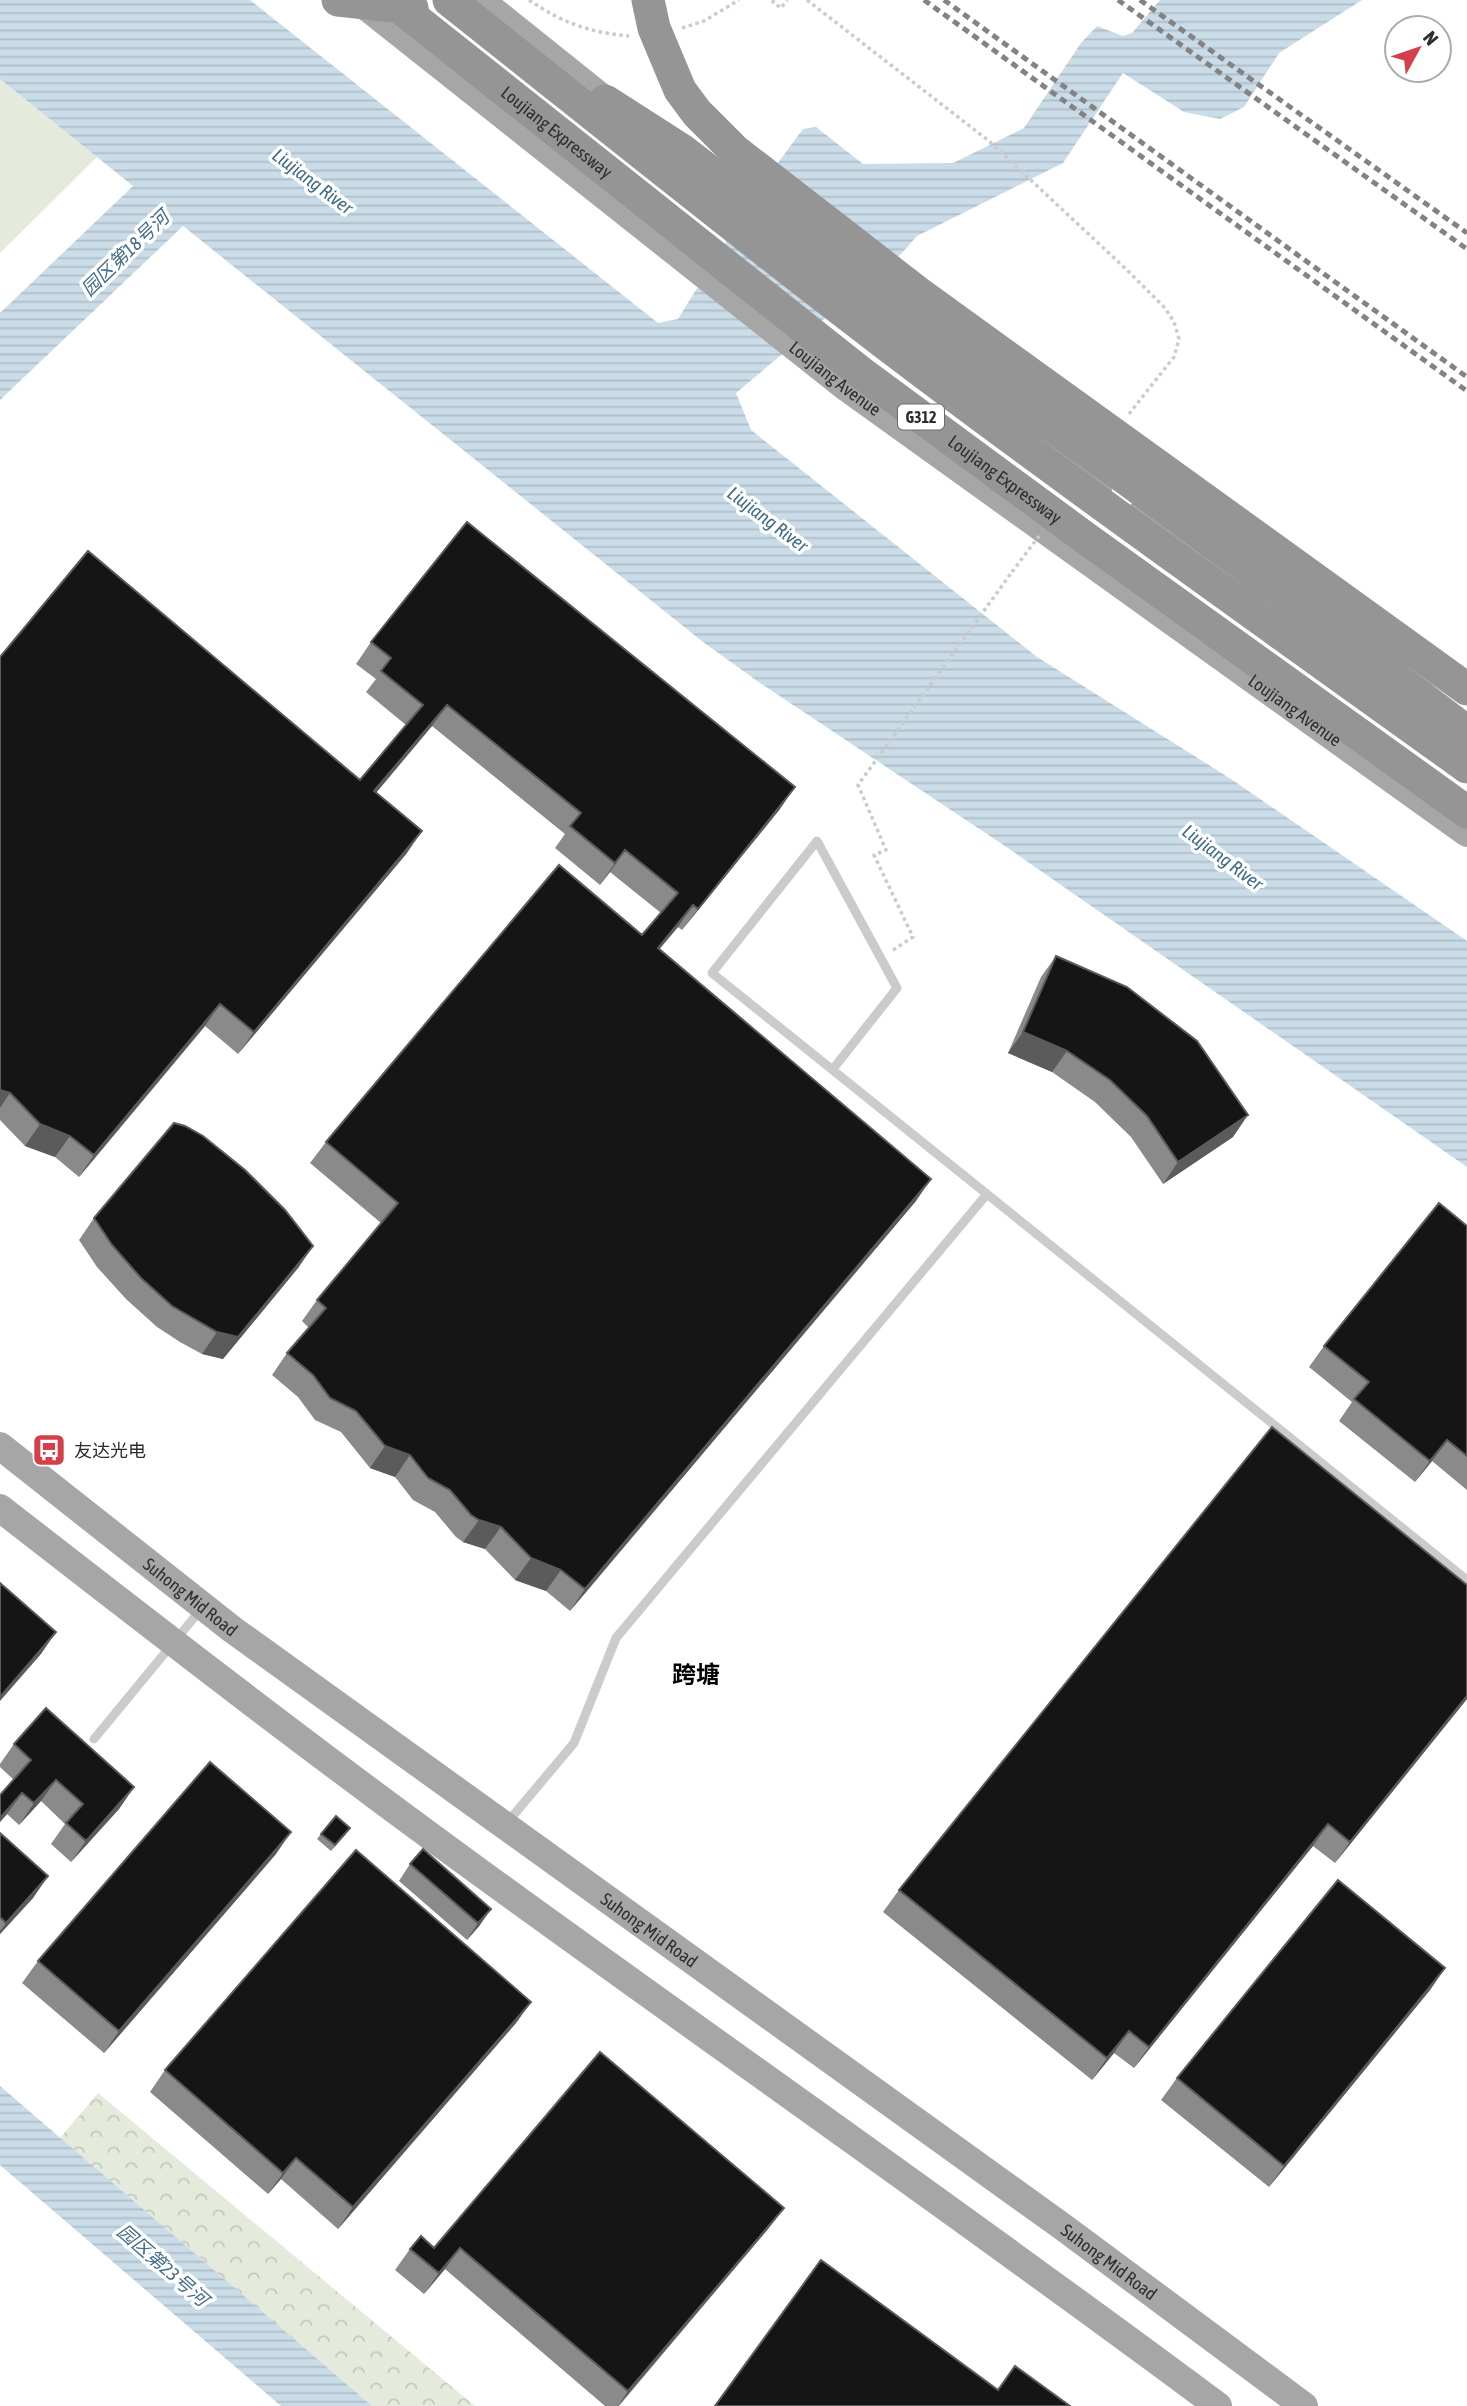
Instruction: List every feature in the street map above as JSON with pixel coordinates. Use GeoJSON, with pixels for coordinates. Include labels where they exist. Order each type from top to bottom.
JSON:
{"type":"FeatureCollection","features":[{"type":"Feature","properties":{"kind":"highway"},"geometry":{"type":"LineString","coordinates":[[338,0],[412,8],[439,6],[463,0]]}},
{"type":"Feature","properties":{"kind":"highway","name":"Loujiang Expressway"},"geometry":{"type":"LineString","coordinates":[[391,0],[860,372],[1084,537],[1467,812]]}},
{"type":"Feature","properties":{"kind":"highway"},"geometry":{"type":"LineString","coordinates":[[449,0],[683,151],[900,319],[1128,480],[1467,732]]}},
{"type":"Feature","properties":{"kind":"highway","name":"Loujiang Expressway"},"geometry":{"type":"LineString","coordinates":[[449,0],[668,175],[883,341],[1107,508],[1467,767]]}},
{"type":"Feature","properties":{"kind":"highway"},"geometry":{"type":"LineString","coordinates":[[648,0],[657,37],[680,90],[697,113],[734,150],[921,295],[1467,689]]}},
{"type":"Feature","properties":{"kind":"main road","name":"Loujiang Avenue"},"geometry":{"type":"LineString","coordinates":[[358,0],[847,388],[1467,833]]}},
{"type":"Feature","properties":{"kind":"main road"},"geometry":{"type":"LineString","coordinates":[[480,0],[858,300],[1116,495],[1467,746]]}},
{"type":"Feature","properties":{"kind":"main road","name":"Suhong Mid Road"},"geometry":{"type":"LineString","coordinates":[[0,1446],[203,1607],[1063,2227],[1304,2406]]}},
{"type":"Feature","properties":{"kind":"main road"},"geometry":{"type":"LineString","coordinates":[[0,1508],[173,1643],[467,1863],[1023,2262],[1218,2406]]}},
{"type":"Feature","properties":{"kind":"lane"},"geometry":{"type":"LineString","coordinates":[[832,1069],[897,988],[817,841],[712,972],[832,1069],[1467,1580]]}},
{"type":"Feature","properties":{"kind":"lane"},"geometry":{"type":"LineString","coordinates":[[505,1825],[574,1743],[617,1638],[988,1194]]}},
{"type":"Feature","properties":{"kind":"lane"},"geometry":{"type":"LineString","coordinates":[[94,1739],[203,1607]]}},
{"type":"Feature","properties":{"kind":"path"},"geometry":{"type":"LineString","coordinates":[[774,0],[781,8],[787,0]]}},
{"type":"Feature","properties":{"kind":"path"},"geometry":{"type":"LineString","coordinates":[[807,0],[972,128],[1045,192],[1165,308],[1174,322],[1179,339],[1174,357],[1147,391]]}},
{"type":"Feature","properties":{"kind":"path"},"geometry":{"type":"LineString","coordinates":[[881,957],[912,937],[874,855],[886,850],[858,785],[1012,572]]}},
{"type":"Feature","properties":{"kind":"green space"},"geometry":{"type":"Polygon","coordinates":[[[0,79],[97,157],[0,253],[0,79]]]}},
{"type":"Feature","properties":{"kind":"green space"},"geometry":{"type":"Polygon","coordinates":[[[98,2093],[475,2406],[372,2406],[60,2138],[98,2093]]]}},
{"type":"Feature","properties":{"kind":"water"},"geometry":{"type":"Polygon","coordinates":[[[0,0],[250,0],[658,323],[678,319],[758,190],[803,129],[816,127],[863,164],[953,163],[1024,128],[1081,43],[1097,26],[1123,36],[1132,33],[1160,0],[1362,0],[1279,53],[1244,107],[1220,119],[1184,112],[1123,73],[1063,163],[917,236],[901,254],[736,393],[751,430],[1037,657],[1231,779],[1467,941],[1467,1167],[1005,846],[703,642],[183,226],[0,400],[0,313],[133,186],[0,79],[0,0]]]}},
{"type":"Feature","properties":{"kind":"water","name":"园区第23号河"},"geometry":{"type":"Polygon","coordinates":[[[0,2086],[372,2406],[281,2406],[0,2165],[0,2086]]]}},
{"type":"Feature","properties":{"kind":"building"},"geometry":{"type":"Polygon","coordinates":[[[467,522],[795,787],[698,909],[693,905],[658,948],[931,1179],[585,1589],[561,1570],[531,1558],[501,1527],[471,1515],[450,1490],[428,1478],[410,1455],[385,1446],[356,1411],[330,1398],[313,1375],[287,1353],[326,1308],[317,1300],[398,1203],[326,1142],[559,865],[642,935],[678,893],[625,850],[615,863],[570,826],[581,813],[447,705],[374,791],[422,831],[254,1032],[220,1004],[94,1155],[70,1136],[40,1124],[10,1093],[0,1090],[0,657],[88,551],[360,780],[423,705],[381,671],[391,658],[371,642],[467,522]]]}},
{"type":"Feature","properties":{"kind":"building"},"geometry":{"type":"Polygon","coordinates":[[[1056,956],[1127,987],[1197,1041],[1248,1115],[1178,1162],[1147,1116],[1110,1080],[1067,1051],[1023,1032],[1056,956]]]}},
{"type":"Feature","properties":{"kind":"building"},"geometry":{"type":"Polygon","coordinates":[[[174,1123],[203,1136],[245,1170],[285,1210],[313,1246],[238,1337],[217,1332],[172,1306],[141,1278],[112,1245],[94,1218],[174,1123]]]}},
{"type":"Feature","properties":{"kind":"building"},"geometry":{"type":"Polygon","coordinates":[[[1439,1203],[1467,1226],[1467,1456],[1447,1440],[1430,1461],[1354,1399],[1369,1382],[1324,1346],[1439,1203]]]}},
{"type":"Feature","properties":{"kind":"building"},"geometry":{"type":"Polygon","coordinates":[[[1272,1427],[1467,1585],[1467,1696],[1350,1842],[1328,1824],[1149,2047],[1129,2031],[1107,2058],[899,1890],[1272,1427]]]}},
{"type":"Feature","properties":{"kind":"building"},"geometry":{"type":"Polygon","coordinates":[[[0,1583],[56,1632],[0,1697],[0,1583]]]}},
{"type":"Feature","properties":{"kind":"building"},"geometry":{"type":"Polygon","coordinates":[[[46,1708],[134,1787],[86,1841],[66,1823],[83,1804],[56,1780],[34,1803],[22,1793],[0,1818],[0,1795],[31,1760],[14,1744],[46,1708]]]}},
{"type":"Feature","properties":{"kind":"building"},"geometry":{"type":"Polygon","coordinates":[[[210,1762],[291,1832],[119,2031],[38,1961],[210,1762]]]}},
{"type":"Feature","properties":{"kind":"building"},"geometry":{"type":"Polygon","coordinates":[[[336,1816],[350,1828],[335,1845],[321,1834],[336,1816]]]}},
{"type":"Feature","properties":{"kind":"building"},"geometry":{"type":"Polygon","coordinates":[[[0,1833],[48,1876],[6,1923],[0,1917],[0,1833]]]}},
{"type":"Feature","properties":{"kind":"building"},"geometry":{"type":"Polygon","coordinates":[[[423,1849],[491,1909],[478,1923],[410,1864],[423,1849]]]}},
{"type":"Feature","properties":{"kind":"building"},"geometry":{"type":"Polygon","coordinates":[[[356,1850],[531,2002],[353,2207],[296,2158],[283,2173],[165,2070],[356,1850]]]}},
{"type":"Feature","properties":{"kind":"building"},"geometry":{"type":"Polygon","coordinates":[[[1338,1880],[1445,1968],[1284,2166],[1177,2078],[1338,1880]]]}},
{"type":"Feature","properties":{"kind":"building"},"geometry":{"type":"Polygon","coordinates":[[[600,2052],[784,2208],[628,2391],[460,2248],[439,2273],[410,2249],[421,2236],[434,2248],[600,2052]]]}},
{"type":"Feature","properties":{"kind":"building"},"geometry":{"type":"Polygon","coordinates":[[[821,2260],[998,2390],[1015,2366],[1070,2406],[715,2406],[821,2260]]]}},
{"type":"Feature","properties":{"kind":"railway"},"geometry":{"type":"LineString","coordinates":[[924,0],[1467,391]]}},
{"type":"Feature","properties":{"kind":"railway"},"geometry":{"type":"LineString","coordinates":[[944,0],[1467,377]]}},
{"type":"Feature","properties":{"kind":"railway"},"geometry":{"type":"LineString","coordinates":[[1118,0],[1467,249]]}},
{"type":"Feature","properties":{"kind":"railway"},"geometry":{"type":"LineString","coordinates":[[1140,0],[1467,233]]}},
{"type":"Feature","properties":{"kind":"place","name":"友达光电"},"geometry":{"type":"Point","coordinates":[49,1450]}},
{"type":"Feature","properties":{"kind":"district","name":"跨塘"},"geometry":{"type":"Point","coordinates":[696,1674]}},
{"type":"Feature","properties":{"kind":"water label","name":"Liujiang River"},"geometry":{"type":"Point","coordinates":[313,181]}},
{"type":"Feature","properties":{"kind":"water label","name":"园区第18号河"},"geometry":{"type":"Point","coordinates":[125,253]}},
{"type":"Feature","properties":{"kind":"water label","name":"Liujiang River"},"geometry":{"type":"Point","coordinates":[768,519]}},
{"type":"Feature","properties":{"kind":"water label","name":"Liujiang River"},"geometry":{"type":"Point","coordinates":[1223,857]}}]}
